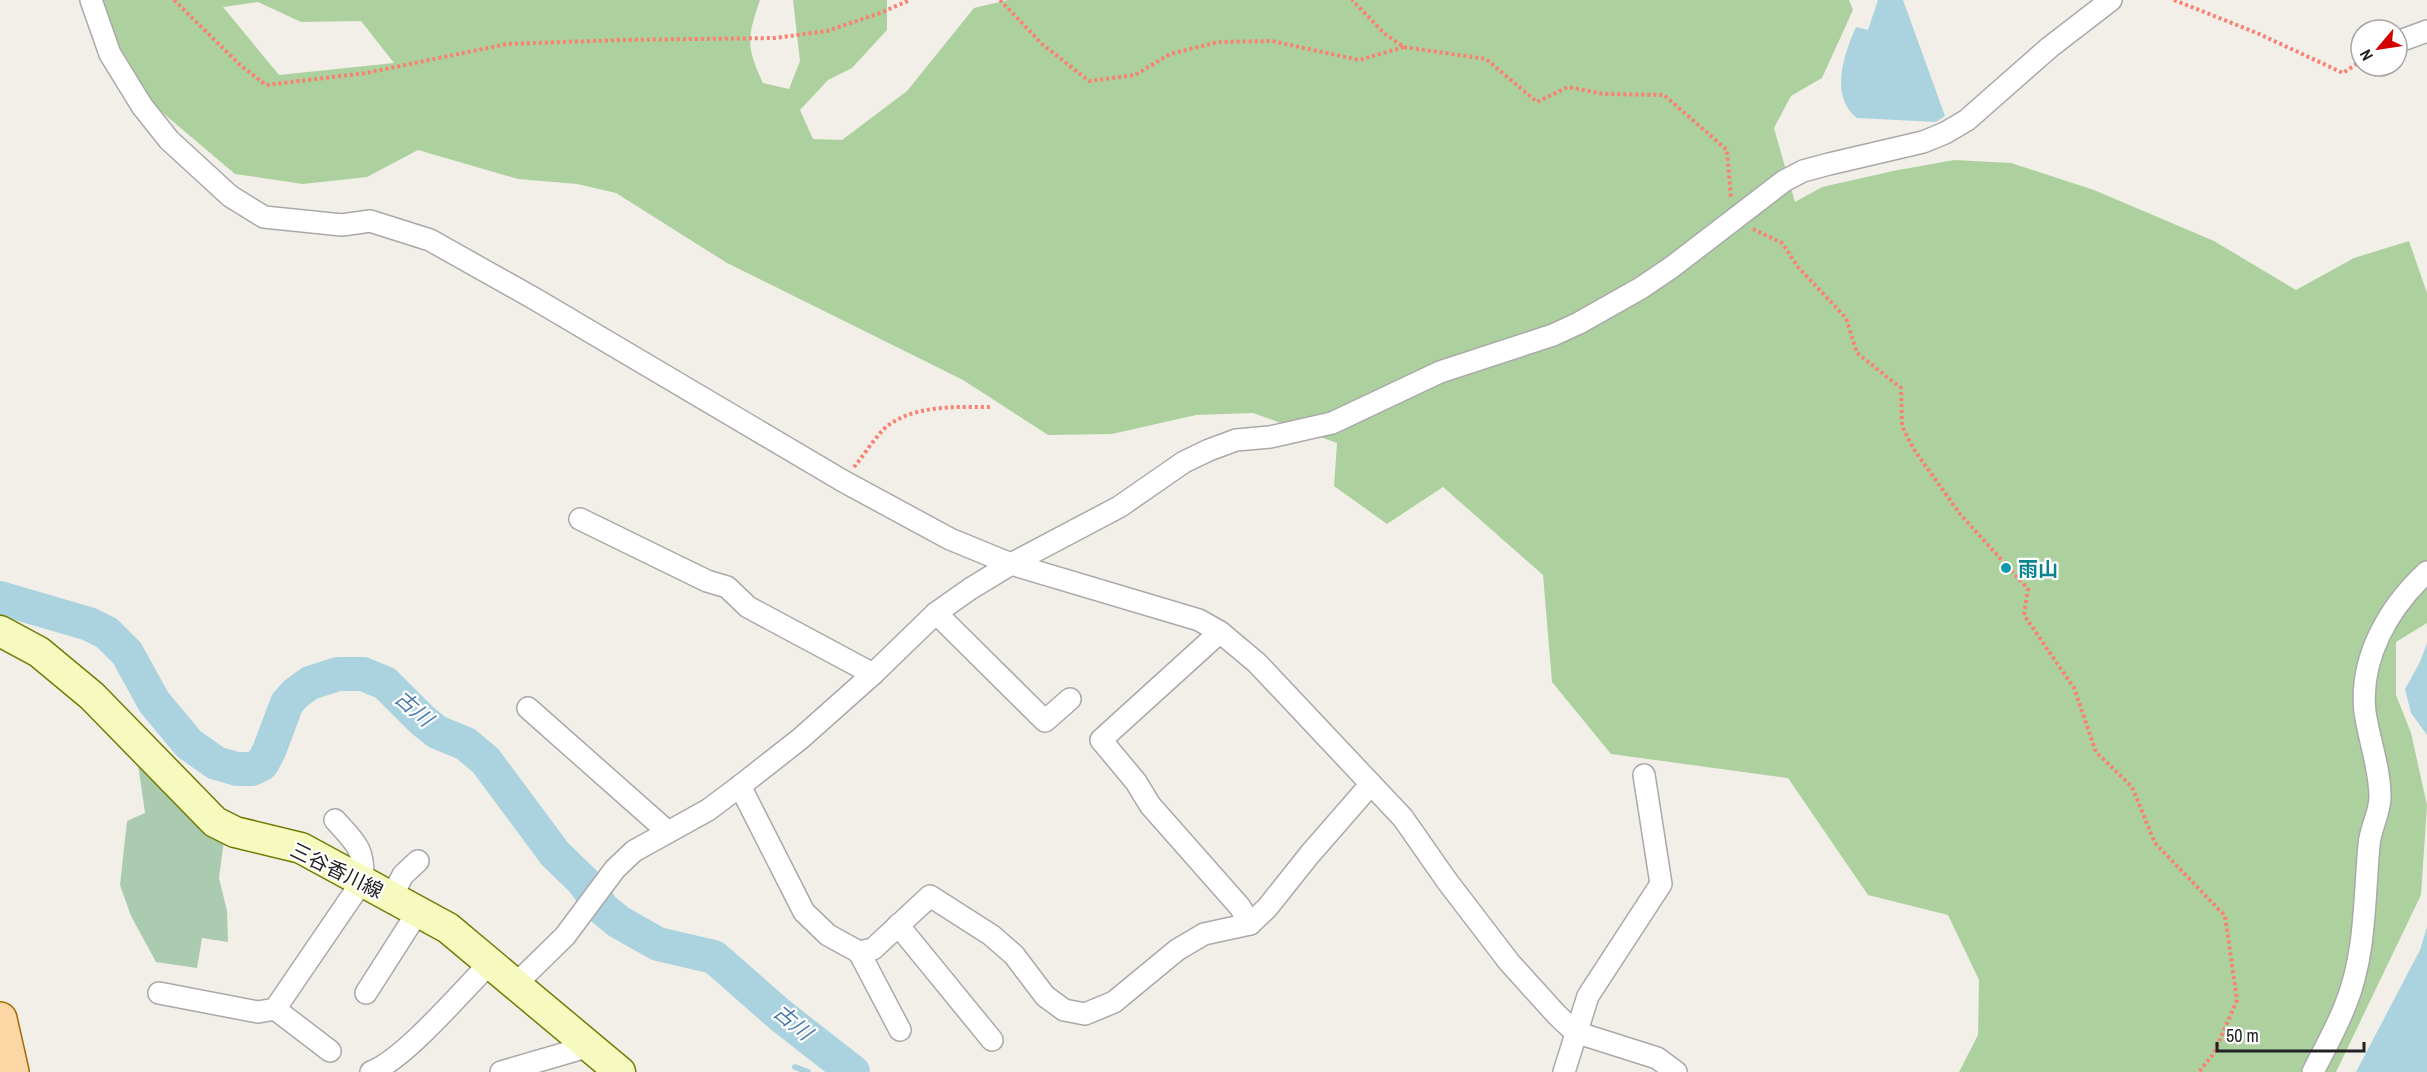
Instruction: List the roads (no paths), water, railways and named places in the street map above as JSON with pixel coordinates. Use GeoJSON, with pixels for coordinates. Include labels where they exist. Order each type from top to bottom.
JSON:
{"type":"FeatureCollection","features":[{"type":"Feature","properties":{"kind":"main road","name":"三谷香川線"},"geometry":{"type":"LineString","coordinates":[[0,631],[39,652],[92,696],[215,822],[235,832],[301,848],[419,910],[448,928],[491,962],[620,1072]]}},
{"type":"Feature","properties":{"kind":"main road"},"geometry":{"type":"LineString","coordinates":[[0,1019],[12,1072]]}},
{"type":"Feature","properties":{"kind":"street"},"geometry":{"type":"LineString","coordinates":[[91,0],[110,54],[142,106],[169,140],[230,196],[264,217],[342,225],[370,221],[430,240],[535,299],[843,481],[950,539],[1011,564],[1198,620],[1220,632],[1257,663],[1403,818],[1447,881],[1509,962],[1557,1015],[1575,1032],[1657,1058],[1676,1072]]}},
{"type":"Feature","properties":{"kind":"street"},"geometry":{"type":"LineString","coordinates":[[516,984],[565,936],[615,869],[634,851],[708,810],[740,786],[800,739],[873,674],[936,613],[1011,564],[1119,507],[1184,462],[1209,450],[1236,440],[1270,437],[1332,423],[1440,372],[1579,323],[1641,288],[1775,188],[1803,171],[1923,142],[1967,120],[2050,47],[2111,0]]}},
{"type":"Feature","properties":{"kind":"street"},"geometry":{"type":"LineString","coordinates":[[2409,38],[2427,31]]}},
{"type":"Feature","properties":{"kind":"street"},"geometry":{"type":"LineString","coordinates":[[580,519],[706,581],[727,587],[748,607],[873,674]]}},
{"type":"Feature","properties":{"kind":"street"},"geometry":{"type":"LineString","coordinates":[[2313,1072],[2345,1005],[2361,943],[2365,915],[2369,843],[2380,799],[2365,710],[2364,687],[2376,641],[2389,617],[2405,592],[2427,572]]}},
{"type":"Feature","properties":{"kind":"street"},"geometry":{"type":"LineString","coordinates":[[936,613],[1045,721],[1070,699]]}},
{"type":"Feature","properties":{"kind":"street"},"geometry":{"type":"LineString","coordinates":[[1220,632],[1101,740],[1136,782],[1150,805],[1240,907],[1250,924]]}},
{"type":"Feature","properties":{"kind":"street"},"geometry":{"type":"LineString","coordinates":[[528,708],[668,832]]}},
{"type":"Feature","properties":{"kind":"street"},"geometry":{"type":"LineString","coordinates":[[1564,1072],[1588,996],[1661,884],[1644,775]]}},
{"type":"Feature","properties":{"kind":"street"},"geometry":{"type":"LineString","coordinates":[[859,952],[873,950],[930,896],[991,935],[1014,955],[1046,996],[1064,1010],[1086,1014],[1114,1002],[1178,950],[1204,934],[1250,924],[1267,908],[1371,784]]}},
{"type":"Feature","properties":{"kind":"street"},"geometry":{"type":"LineString","coordinates":[[740,786],[804,912],[828,935],[859,952],[900,1030]]}},
{"type":"Feature","properties":{"kind":"street"},"geometry":{"type":"LineString","coordinates":[[159,993],[258,1012],[275,1009],[363,880],[363,859],[354,842],[335,820]]}},
{"type":"Feature","properties":{"kind":"street"},"geometry":{"type":"LineString","coordinates":[[392,896],[403,875],[418,861]]}},
{"type":"Feature","properties":{"kind":"street"},"geometry":{"type":"LineString","coordinates":[[366,993],[419,910]]}},
{"type":"Feature","properties":{"kind":"street"},"geometry":{"type":"LineString","coordinates":[[898,925],[992,1040]]}},
{"type":"Feature","properties":{"kind":"street"},"geometry":{"type":"LineString","coordinates":[[371,1072],[381,1068],[406,1048],[491,962]]}},
{"type":"Feature","properties":{"kind":"street"},"geometry":{"type":"LineString","coordinates":[[275,1009],[330,1051]]}},
{"type":"Feature","properties":{"kind":"street"},"geometry":{"type":"LineString","coordinates":[[501,1072],[590,1046]]}},
{"type":"Feature","properties":{"kind":"water"},"geometry":{"type":"Polygon","coordinates":[[[1878,0],[1903,0],[1945,116],[1936,122],[1857,118],[1848,109],[1841,87],[1847,50],[1856,27],[1868,30],[1878,0]]]}},
{"type":"Feature","properties":{"kind":"water"},"geometry":{"type":"Polygon","coordinates":[[[2427,643],[2427,735],[2411,713],[2405,689],[2420,662],[2427,643]]]}},
{"type":"Feature","properties":{"kind":"water"},"geometry":{"type":"Polygon","coordinates":[[[2427,927],[2427,1072],[2356,1072],[2420,950],[2427,927]]]}},
{"type":"Feature","properties":{"kind":"waterway","name":"古川"},"geometry":{"type":"LineString","coordinates":[[0,598],[89,624],[107,633],[127,653],[154,702],[189,744],[216,763],[237,769],[252,769],[262,764],[287,703],[310,683],[338,674],[363,674],[385,683],[437,732],[466,744],[486,761],[555,854],[583,881],[603,909],[619,922],[658,944],[714,957],[780,1015],[853,1072]]}},
{"type":"Feature","properties":{"kind":"waterway"},"geometry":{"type":"LineString","coordinates":[[795,1067],[808,1072]]}},
{"type":"Feature","properties":{"kind":"place","name":"雨山"},"geometry":{"type":"Point","coordinates":[2006,568]}}]}
